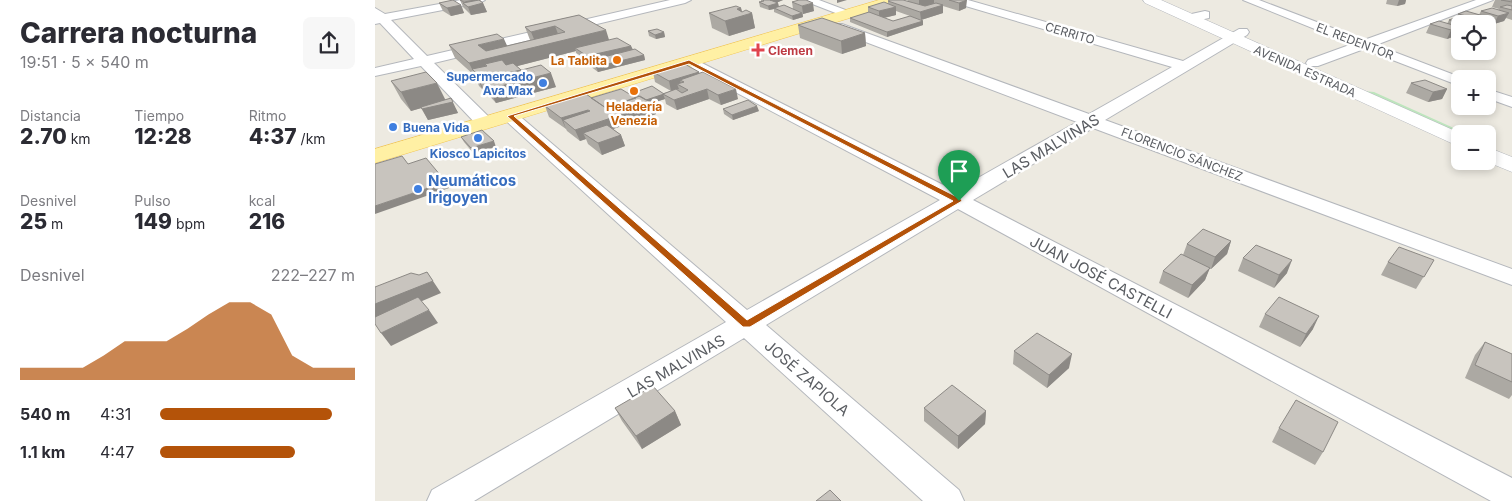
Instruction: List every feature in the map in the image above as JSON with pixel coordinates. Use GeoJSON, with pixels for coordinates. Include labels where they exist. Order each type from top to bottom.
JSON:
{"type":"FeatureCollection","features":[{"type":"Feature","properties":{"kind":"main road"},"geometry":{"type":"LineString","coordinates":[[375,156],[894,0]]}},
{"type":"Feature","properties":{"kind":"main road","name":"AVENIDA ESTRADA"},"geometry":{"type":"LineString","coordinates":[[1150,0],[1198,17],[1362,90],[1453,125]]}},
{"type":"Feature","properties":{"kind":"main road","name":"AVENIDA ESTRADA"},"geometry":{"type":"LineString","coordinates":[[1170,0],[1198,17]]}},
{"type":"Feature","properties":{"kind":"main road","name":"AVENIDA ESTRADA"},"geometry":{"type":"LineString","coordinates":[[1237,35],[1313,63],[1451,136]]}},
{"type":"Feature","properties":{"kind":"main road"},"geometry":{"type":"LineString","coordinates":[[1496,143],[1512,150]]}},
{"type":"Feature","properties":{"kind":"main road"},"geometry":{"type":"LineString","coordinates":[[1496,158],[1512,165]]}},
{"type":"Feature","properties":{"kind":"street"},"geometry":{"type":"LineString","coordinates":[[377,17],[479,0]]}},
{"type":"Feature","properties":{"kind":"street"},"geometry":{"type":"LineString","coordinates":[[375,72],[685,0]]}},
{"type":"Feature","properties":{"kind":"street"},"geometry":{"type":"LineString","coordinates":[[807,0],[850,14]]}},
{"type":"Feature","properties":{"kind":"street","name":"CERRITO"},"geometry":{"type":"LineString","coordinates":[[955,0],[1184,66]]}},
{"type":"Feature","properties":{"kind":"street","name":"EL REDENTOR"},"geometry":{"type":"LineString","coordinates":[[1249,0],[1451,79]]}},
{"type":"Feature","properties":{"kind":"street"},"geometry":{"type":"LineString","coordinates":[[1313,63],[1487,0]]}},
{"type":"Feature","properties":{"kind":"street"},"geometry":{"type":"LineString","coordinates":[[377,17],[485,123]]}},
{"type":"Feature","properties":{"kind":"street","name":"FLORENCIO SÁNCHEZ"},"geometry":{"type":"LineString","coordinates":[[824,22],[1093,120],[1512,277]]}},
{"type":"Feature","properties":{"kind":"street","name":"LAS MALVINAS"},"geometry":{"type":"LineString","coordinates":[[444,501],[959,201],[1237,35]]}},
{"type":"Feature","properties":{"kind":"street","name":"JUAN JOSÉ CASTELLI"},"geometry":{"type":"LineString","coordinates":[[689,62],[959,201],[1512,495]]}},
{"type":"Feature","properties":{"kind":"street"},"geometry":{"type":"LineString","coordinates":[[1496,96],[1512,102]]}},
{"type":"Feature","properties":{"kind":"street","name":"JOSÉ ZAPIOLA"},"geometry":{"type":"LineString","coordinates":[[510,116],[947,501]]}},
{"type":"Feature","properties":{"kind":"green space"},"geometry":{"type":"Polygon","coordinates":[[[1363,91],[1374,92],[1451,127],[1451,130],[1363,91]]]}},
{"type":"Feature","properties":{"kind":"building"},"geometry":{"type":"Polygon","coordinates":[[[453,0],[461,5],[447,8],[439,3],[453,0]]]}},
{"type":"Feature","properties":{"kind":"building"},"geometry":{"type":"Polygon","coordinates":[[[479,0],[483,3],[468,7],[463,3],[479,0]]]}},
{"type":"Feature","properties":{"kind":"building"},"geometry":{"type":"Polygon","coordinates":[[[763,0],[778,3],[768,6],[759,2],[763,0]]]}},
{"type":"Feature","properties":{"kind":"building"},"geometry":{"type":"Polygon","coordinates":[[[799,0],[813,3],[802,6],[792,2],[799,0]]]}},
{"type":"Feature","properties":{"kind":"building"},"geometry":{"type":"Polygon","coordinates":[[[903,0],[925,6],[936,3],[943,5],[920,12],[888,1],[903,0]]]}},
{"type":"Feature","properties":{"kind":"building"},"geometry":{"type":"Polygon","coordinates":[[[949,0],[967,0],[959,3],[949,0]]]}},
{"type":"Feature","properties":{"kind":"building"},"geometry":{"type":"Polygon","coordinates":[[[884,2],[896,7],[879,11],[868,7],[884,2]]]}},
{"type":"Feature","properties":{"kind":"building"},"geometry":{"type":"Polygon","coordinates":[[[784,5],[802,13],[792,16],[774,8],[784,5]]]}},
{"type":"Feature","properties":{"kind":"building"},"geometry":{"type":"Polygon","coordinates":[[[736,6],[741,8],[737,9],[742,12],[746,10],[752,13],[725,21],[709,13],[736,6]]]}},
{"type":"Feature","properties":{"kind":"building"},"geometry":{"type":"Polygon","coordinates":[[[1512,6],[1512,10],[1500,7],[1512,6]]]}},
{"type":"Feature","properties":{"kind":"building"},"geometry":{"type":"Polygon","coordinates":[[[1492,8],[1509,13],[1498,16],[1481,11],[1492,8]]]}},
{"type":"Feature","properties":{"kind":"building"},"geometry":{"type":"Polygon","coordinates":[[[1466,11],[1480,15],[1462,15],[1458,14],[1466,11]]]}},
{"type":"Feature","properties":{"kind":"building"},"geometry":{"type":"Polygon","coordinates":[[[869,12],[893,21],[910,16],[923,21],[887,32],[850,18],[869,12]]]}},
{"type":"Feature","properties":{"kind":"building"},"geometry":{"type":"Polygon","coordinates":[[[579,15],[606,30],[469,63],[449,45],[497,34],[504,39],[478,45],[486,51],[565,32],[555,26],[531,32],[525,27],[579,15]]]}},
{"type":"Feature","properties":{"kind":"building"},"geometry":{"type":"Polygon","coordinates":[[[822,18],[865,33],[841,41],[798,25],[822,18]]]}},
{"type":"Feature","properties":{"kind":"building"},"geometry":{"type":"Polygon","coordinates":[[[1439,21],[1451,24],[1451,30],[1430,24],[1439,21]]]}},
{"type":"Feature","properties":{"kind":"building"},"geometry":{"type":"Polygon","coordinates":[[[657,29],[664,32],[655,35],[648,31],[657,29]]]}},
{"type":"Feature","properties":{"kind":"building"},"geometry":{"type":"Polygon","coordinates":[[[617,38],[631,46],[587,56],[575,48],[617,38]]]}},
{"type":"Feature","properties":{"kind":"building"},"geometry":{"type":"Polygon","coordinates":[[[635,49],[644,55],[596,67],[588,61],[635,49]]]}},
{"type":"Feature","properties":{"kind":"building"},"geometry":{"type":"Polygon","coordinates":[[[502,60],[506,65],[513,63],[521,70],[490,77],[488,75],[478,77],[479,80],[474,76],[478,75],[472,69],[502,60]]]}},
{"type":"Feature","properties":{"kind":"building"},"geometry":{"type":"Polygon","coordinates":[[[683,63],[699,72],[669,81],[653,72],[683,63]]]}},
{"type":"Feature","properties":{"kind":"building"},"geometry":{"type":"Polygon","coordinates":[[[541,65],[551,73],[489,89],[478,77],[488,75],[491,78],[541,65]]]}},
{"type":"Feature","properties":{"kind":"building"},"geometry":{"type":"Polygon","coordinates":[[[426,72],[437,83],[401,92],[391,81],[426,72]]]}},
{"type":"Feature","properties":{"kind":"building"},"geometry":{"type":"Polygon","coordinates":[[[703,72],[736,89],[718,95],[707,89],[674,100],[663,94],[676,89],[682,93],[688,90],[677,84],[684,82],[680,80],[703,72]]]}},
{"type":"Feature","properties":{"kind":"building"},"geometry":{"type":"Polygon","coordinates":[[[1425,80],[1447,89],[1433,92],[1411,83],[1425,80]]]}},
{"type":"Feature","properties":{"kind":"building"},"geometry":{"type":"Polygon","coordinates":[[[652,86],[664,94],[646,100],[633,93],[652,86]]]}},
{"type":"Feature","properties":{"kind":"building"},"geometry":{"type":"Polygon","coordinates":[[[621,89],[636,98],[606,108],[591,98],[621,89]]]}},
{"type":"Feature","properties":{"kind":"building"},"geometry":{"type":"Polygon","coordinates":[[[586,94],[606,108],[640,96],[653,104],[575,130],[563,120],[590,111],[561,118],[545,106],[586,94]]]}},
{"type":"Feature","properties":{"kind":"building"},"geometry":{"type":"Polygon","coordinates":[[[451,98],[453,102],[422,109],[421,107],[451,98]]]}},
{"type":"Feature","properties":{"kind":"building"},"geometry":{"type":"Polygon","coordinates":[[[748,100],[757,106],[732,115],[723,109],[748,100]]]}},
{"type":"Feature","properties":{"kind":"building"},"geometry":{"type":"Polygon","coordinates":[[[607,125],[621,135],[598,143],[583,133],[607,125]]]}},
{"type":"Feature","properties":{"kind":"building"},"geometry":{"type":"Polygon","coordinates":[[[482,130],[494,141],[471,148],[461,137],[482,130]]]}},
{"type":"Feature","properties":{"kind":"building"},"geometry":{"type":"Polygon","coordinates":[[[402,156],[408,164],[426,158],[446,182],[375,206],[375,164],[402,156]]]}},
{"type":"Feature","properties":{"kind":"building"},"geometry":{"type":"Polygon","coordinates":[[[1203,229],[1231,241],[1215,257],[1187,244],[1203,229]]]}},
{"type":"Feature","properties":{"kind":"building"},"geometry":{"type":"Polygon","coordinates":[[[1256,245],[1292,260],[1279,275],[1243,258],[1256,245]]]}},
{"type":"Feature","properties":{"kind":"building"},"geometry":{"type":"Polygon","coordinates":[[[1399,247],[1434,260],[1424,277],[1388,262],[1399,247]]]}},
{"type":"Feature","properties":{"kind":"building"},"geometry":{"type":"Polygon","coordinates":[[[1181,254],[1210,268],[1192,285],[1163,271],[1181,254]]]}},
{"type":"Feature","properties":{"kind":"building"},"geometry":{"type":"Polygon","coordinates":[[[427,272],[433,281],[375,304],[375,287],[411,273],[419,275],[427,272]]]}},
{"type":"Feature","properties":{"kind":"building"},"geometry":{"type":"Polygon","coordinates":[[[418,297],[429,310],[381,333],[375,324],[375,317],[418,297]]]}},
{"type":"Feature","properties":{"kind":"building"},"geometry":{"type":"Polygon","coordinates":[[[1279,297],[1319,316],[1306,334],[1265,314],[1279,297]]]}},
{"type":"Feature","properties":{"kind":"building"},"geometry":{"type":"Polygon","coordinates":[[[1037,333],[1072,354],[1049,375],[1014,351],[1037,333]]]}},
{"type":"Feature","properties":{"kind":"building"},"geometry":{"type":"Polygon","coordinates":[[[1485,342],[1512,354],[1512,382],[1475,365],[1485,342]]]}},
{"type":"Feature","properties":{"kind":"building"},"geometry":{"type":"Polygon","coordinates":[[[952,385],[986,411],[958,436],[924,408],[952,385]]]}},
{"type":"Feature","properties":{"kind":"building"},"geometry":{"type":"Polygon","coordinates":[[[653,386],[675,411],[636,436],[615,408],[653,386]]]}},
{"type":"Feature","properties":{"kind":"building"},"geometry":{"type":"Polygon","coordinates":[[[1296,400],[1338,422],[1323,452],[1279,428],[1296,400]]]}},
{"type":"Feature","properties":{"kind":"building"},"geometry":{"type":"Polygon","coordinates":[[[830,490],[841,501],[816,501],[830,490]]]}},
{"type":"Feature","properties":{"kind":"place","name":"Clemen"},"geometry":{"type":"Point","coordinates":[758,50]}},
{"type":"Feature","properties":{"kind":"place","name":"La Tablita"},"geometry":{"type":"Point","coordinates":[617,60]}},
{"type":"Feature","properties":{"kind":"place","name":"Supermercado Ava Max"},"geometry":{"type":"Point","coordinates":[543,83]}},
{"type":"Feature","properties":{"kind":"place","name":"Heladería Venezia"},"geometry":{"type":"Point","coordinates":[634,91]}},
{"type":"Feature","properties":{"kind":"place","name":"Buena Vida"},"geometry":{"type":"Point","coordinates":[393,127]}},
{"type":"Feature","properties":{"kind":"place","name":"Kiosco Lapicitos"},"geometry":{"type":"Point","coordinates":[478,138]}},
{"type":"Feature","properties":{"kind":"place","name":"Neumáticos Irigoyen"},"geometry":{"type":"Point","coordinates":[418,189]}},
{"type":"Feature","properties":{"kind":"route"},"geometry":{"type":"LineString","coordinates":[[689,62],[959,201],[746,325],[510,116],[689,62]]}}]}
